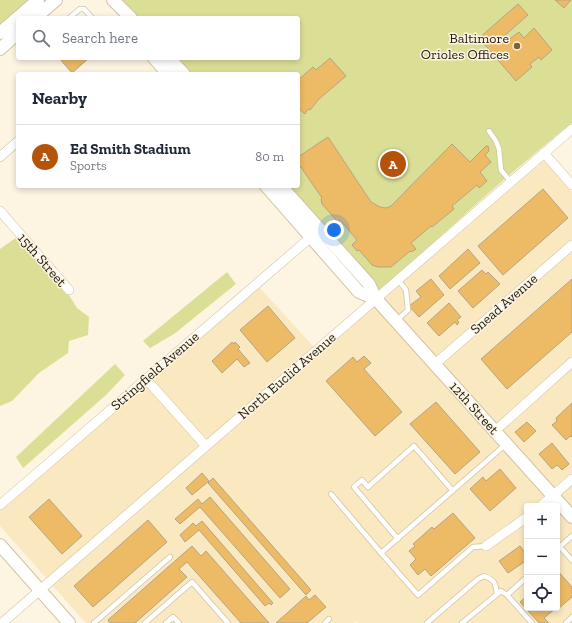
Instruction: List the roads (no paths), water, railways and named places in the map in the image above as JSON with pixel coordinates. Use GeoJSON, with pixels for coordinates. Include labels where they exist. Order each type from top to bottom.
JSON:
{"type":"FeatureCollection","features":[{"type":"Feature","properties":{"kind":"street"},"geometry":{"type":"LineString","coordinates":[[20,16],[38,0]]}},
{"type":"Feature","properties":{"kind":"street"},"geometry":{"type":"LineString","coordinates":[[37,16],[56,0]]}},
{"type":"Feature","properties":{"kind":"street"},"geometry":{"type":"LineString","coordinates":[[120,9],[129,16]]}},
{"type":"Feature","properties":{"kind":"street"},"geometry":{"type":"LineString","coordinates":[[0,33],[16,19]]}},
{"type":"Feature","properties":{"kind":"street"},"geometry":{"type":"LineString","coordinates":[[0,49],[16,35]]}},
{"type":"Feature","properties":{"kind":"street"},"geometry":{"type":"LineString","coordinates":[[156,60],[166,72]]}},
{"type":"Feature","properties":{"kind":"street"},"geometry":{"type":"LineString","coordinates":[[171,60],[182,72]]}},
{"type":"Feature","properties":{"kind":"street","name":"North Euclid Avenue"},"geometry":{"type":"LineString","coordinates":[[2,623],[572,129]]}},
{"type":"Feature","properties":{"kind":"street"},"geometry":{"type":"LineString","coordinates":[[0,157],[16,143]]}},
{"type":"Feature","properties":{"kind":"street"},"geometry":{"type":"LineString","coordinates":[[544,153],[572,185]]}},
{"type":"Feature","properties":{"kind":"street","name":"12th Street"},"geometry":{"type":"LineString","coordinates":[[268,188],[359,292],[376,299]]}},
{"type":"Feature","properties":{"kind":"street","name":"12th Street"},"geometry":{"type":"LineString","coordinates":[[283,188],[369,284],[376,299],[572,517]]}},
{"type":"Feature","properties":{"kind":"street","name":"15th Street"},"geometry":{"type":"LineString","coordinates":[[0,212],[69,290]]}},
{"type":"Feature","properties":{"kind":"street","name":"Stringfield Avenue"},"geometry":{"type":"LineString","coordinates":[[0,505],[311,237]]}},
{"type":"Feature","properties":{"kind":"street","name":"Snead Avenue"},"geometry":{"type":"LineString","coordinates":[[435,364],[572,244]]}},
{"type":"Feature","properties":{"kind":"street"},"geometry":{"type":"LineString","coordinates":[[496,431],[572,362]]}},
{"type":"Feature","properties":{"kind":"street"},"geometry":{"type":"LineString","coordinates":[[146,379],[206,446]]}},
{"type":"Feature","properties":{"kind":"street"},"geometry":{"type":"LineString","coordinates":[[545,503],[572,478]]}},
{"type":"Feature","properties":{"kind":"street"},"geometry":{"type":"LineString","coordinates":[[486,546],[524,519]]}},
{"type":"Feature","properties":{"kind":"street"},"geometry":{"type":"LineString","coordinates":[[0,545],[69,623]]}},
{"type":"Feature","properties":{"kind":"lane"},"geometry":{"type":"LineString","coordinates":[[71,16],[80,9],[84,9],[90,16]]}},
{"type":"Feature","properties":{"kind":"lane"},"geometry":{"type":"LineString","coordinates":[[489,131],[496,141],[499,149],[501,170],[510,182]]}},
{"type":"Feature","properties":{"kind":"lane"},"geometry":{"type":"LineString","coordinates":[[396,321],[408,310],[406,290],[398,280]]}},
{"type":"Feature","properties":{"kind":"lane"},"geometry":{"type":"LineString","coordinates":[[381,553],[507,444]]}},
{"type":"Feature","properties":{"kind":"lane"},"geometry":{"type":"LineString","coordinates":[[398,539],[354,487],[362,480],[368,487],[414,446],[453,491]]}},
{"type":"Feature","properties":{"kind":"lane"},"geometry":{"type":"LineString","coordinates":[[331,494],[418,595],[473,547],[486,546]]}},
{"type":"Feature","properties":{"kind":"lane"},"geometry":{"type":"LineString","coordinates":[[560,546],[572,536]]}},
{"type":"Feature","properties":{"kind":"lane"},"geometry":{"type":"LineString","coordinates":[[560,550],[572,560]]}},
{"type":"Feature","properties":{"kind":"lane"},"geometry":{"type":"LineString","coordinates":[[97,622],[170,557]]}},
{"type":"Feature","properties":{"kind":"lane"},"geometry":{"type":"LineString","coordinates":[[427,623],[478,579],[484,576],[490,577],[493,580],[497,594]]}},
{"type":"Feature","properties":{"kind":"lane"},"geometry":{"type":"LineString","coordinates":[[507,595],[524,579]]}},
{"type":"Feature","properties":{"kind":"lane"},"geometry":{"type":"LineString","coordinates":[[144,623],[192,582],[228,623]]}},
{"type":"Feature","properties":{"kind":"lane"},"geometry":{"type":"LineString","coordinates":[[462,623],[501,591],[507,595],[532,623]]}},
{"type":"Feature","properties":{"kind":"lane"},"geometry":{"type":"LineString","coordinates":[[166,623],[173,617],[179,623]]}},
{"type":"Feature","properties":{"kind":"lane"},"geometry":{"type":"LineString","coordinates":[[566,623],[572,617]]}},
{"type":"Feature","properties":{"kind":"place","name":"Baltimore Orioles Offices"},"geometry":{"type":"Point","coordinates":[517,46]}},
{"type":"Feature","properties":{"kind":"place","name":"Ed Smith Stadium"},"geometry":{"type":"Point","coordinates":[393,164]}}]}
